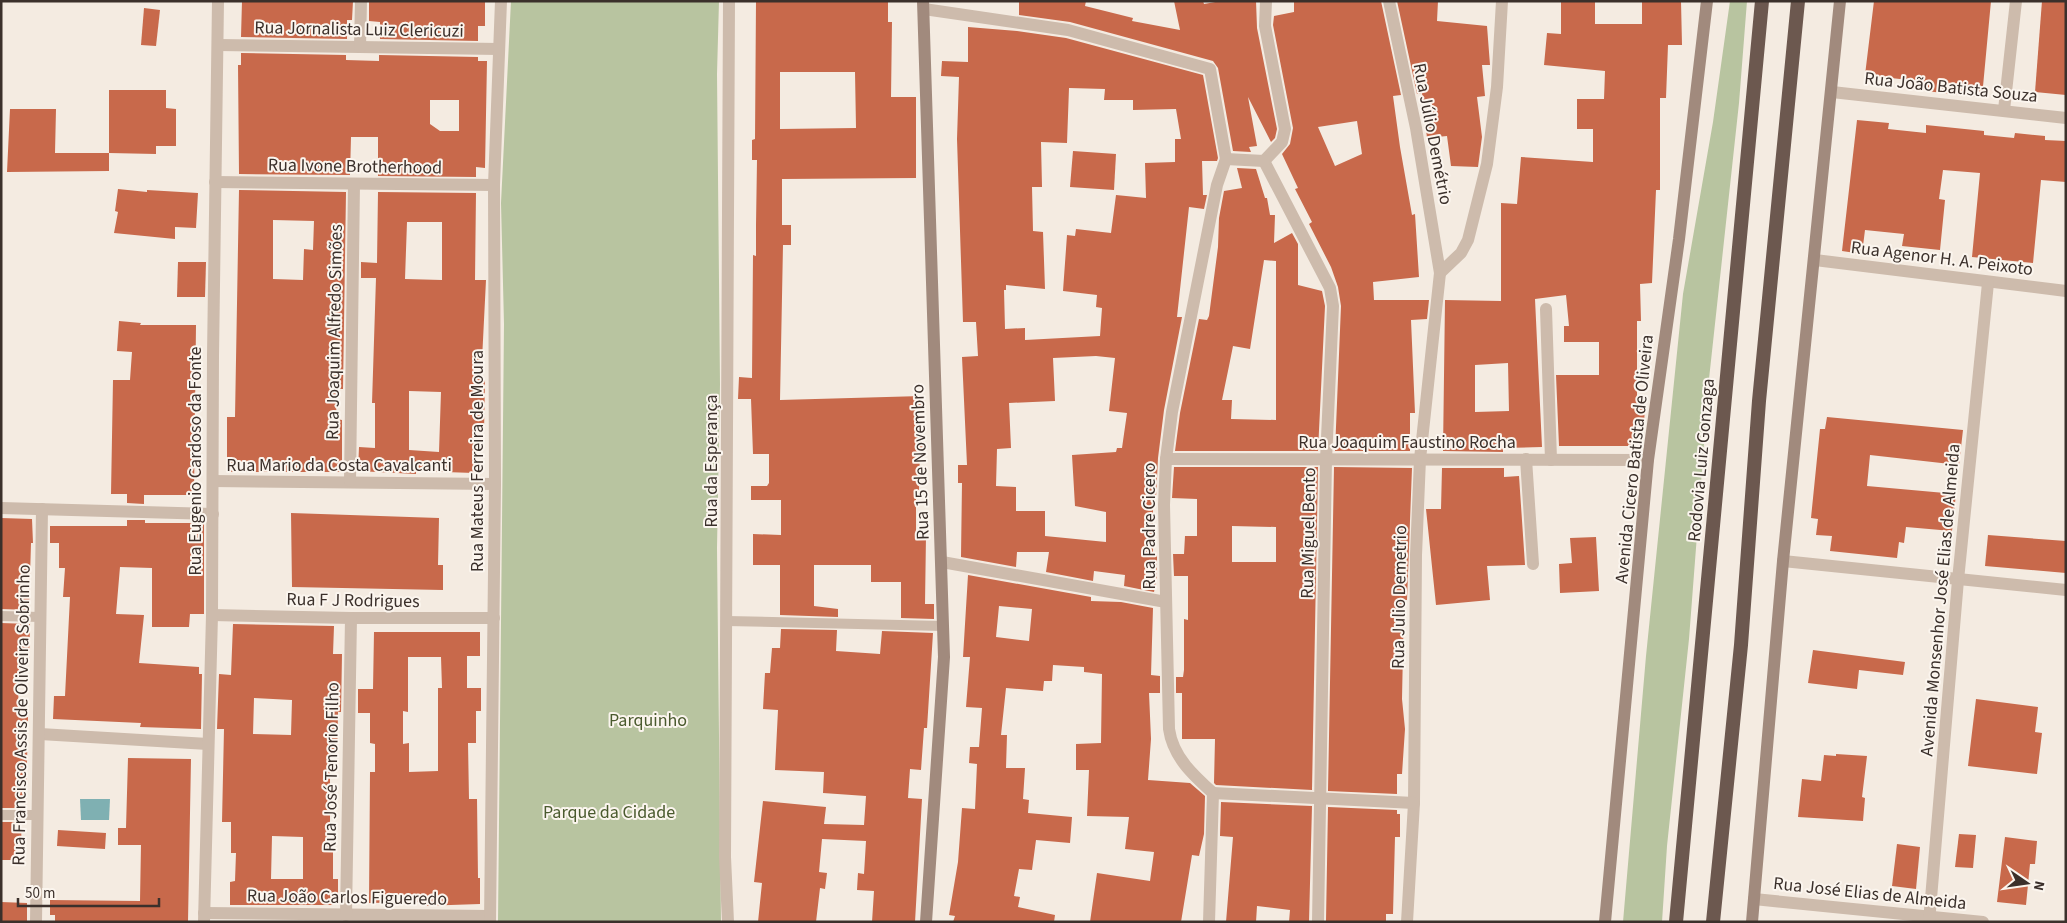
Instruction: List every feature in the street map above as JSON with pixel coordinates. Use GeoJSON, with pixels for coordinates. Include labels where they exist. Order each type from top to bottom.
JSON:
{"type":"FeatureCollection","features":[{"type":"Feature","properties":{"kind":"highway","name":"Rodovia Luiz Gonzaga"},"geometry":{"type":"LineString","coordinates":[[1676,922],[1762,1]]}},
{"type":"Feature","properties":{"kind":"highway"},"geometry":{"type":"LineString","coordinates":[[1713,922],[1741,645],[1759,401],[1798,1]]}},
{"type":"Feature","properties":{"kind":"main road","name":"Avenida Cicero Batista de Oliveira"},"geometry":{"type":"LineString","coordinates":[[1606,922],[1648,460],[1679,239],[1707,1]]}},
{"type":"Feature","properties":{"kind":"main road"},"geometry":{"type":"LineString","coordinates":[[1752,922],[1783,561],[1840,1]]}},
{"type":"Feature","properties":{"kind":"main road","name":"Rua 15 de Novembro"},"geometry":{"type":"LineString","coordinates":[[924,5],[933,278],[935,426],[942,562],[944,657],[936,802],[926,922]]}},
{"type":"Feature","properties":{"kind":"street","name":"Rua Eugenio Cardoso da Fonte"},"geometry":{"type":"LineString","coordinates":[[204,917],[212,614],[218,1]]}},
{"type":"Feature","properties":{"kind":"street"},"geometry":{"type":"LineString","coordinates":[[360,47],[361,1]]}},
{"type":"Feature","properties":{"kind":"street","name":"Rua Mateus Ferreira de Moura"},"geometry":{"type":"LineString","coordinates":[[490,919],[495,484],[494,185],[501,1]]}},
{"type":"Feature","properties":{"kind":"street","name":"Rua da Esperança"},"geometry":{"type":"LineString","coordinates":[[728,922],[725,857],[728,622],[729,1]]}},
{"type":"Feature","properties":{"kind":"street"},"geometry":{"type":"LineString","coordinates":[[924,5],[1068,30],[1210,69],[1226,159],[1264,161],[1282,142],[1285,129],[1265,26],[1266,1]]}},
{"type":"Feature","properties":{"kind":"street","name":"Rua Júlio Demétrio"},"geometry":{"type":"LineString","coordinates":[[1389,1],[1416,128],[1440,273]]}},
{"type":"Feature","properties":{"kind":"street"},"geometry":{"type":"LineString","coordinates":[[1440,273],[1461,253],[1468,240],[1487,164],[1497,87],[1502,1]]}},
{"type":"Feature","properties":{"kind":"street"},"geometry":{"type":"LineString","coordinates":[[2004,110],[2016,1]]}},
{"type":"Feature","properties":{"kind":"street","name":"Rua Jornalista Luiz Clericuzi"},"geometry":{"type":"LineString","coordinates":[[218,45],[499,49]]}},
{"type":"Feature","properties":{"kind":"street","name":"Rua João Batista Souza"},"geometry":{"type":"LineString","coordinates":[[1832,92],[2066,118]]}},
{"type":"Feature","properties":{"kind":"street","name":"Rua Padre Cicero"},"geometry":{"type":"LineString","coordinates":[[1213,793],[1182,761],[1175,750],[1170,736],[1164,505],[1166,459],[1172,412],[1217,185],[1226,159]]}},
{"type":"Feature","properties":{"kind":"street","name":"Rua Miguel Bento"},"geometry":{"type":"LineString","coordinates":[[1264,161],[1330,288],[1333,306],[1326,460],[1318,922]]}},
{"type":"Feature","properties":{"kind":"street","name":"Rua Ivone Brotherhood"},"geometry":{"type":"LineString","coordinates":[[215,182],[494,185]]}},
{"type":"Feature","properties":{"kind":"street","name":"Rua Joaquim Alfredo Simões"},"geometry":{"type":"LineString","coordinates":[[350,481],[354,184]]}},
{"type":"Feature","properties":{"kind":"street","name":"Rua Agenor H. A. Peixoto"},"geometry":{"type":"LineString","coordinates":[[1815,260],[1988,283],[2066,291]]}},
{"type":"Feature","properties":{"kind":"street","name":"Rua Julio Demetrio"},"geometry":{"type":"LineString","coordinates":[[1406,922],[1414,803],[1416,555],[1420,459],[1440,273]]}},
{"type":"Feature","properties":{"kind":"street","name":"Avenida Monsenhor José Elias de Almeida"},"geometry":{"type":"LineString","coordinates":[[1929,920],[1958,580],[1988,283]]}},
{"type":"Feature","properties":{"kind":"street"},"geometry":{"type":"LineString","coordinates":[[1546,309],[1551,460]]}},
{"type":"Feature","properties":{"kind":"street","name":"Rua Joaquim Faustino Rocha"},"geometry":{"type":"LineString","coordinates":[[1166,459],[1648,460]]}},
{"type":"Feature","properties":{"kind":"street"},"geometry":{"type":"LineString","coordinates":[[1526,460],[1533,564]]}},
{"type":"Feature","properties":{"kind":"street","name":"Rua Mario da Costa Cavalcanti"},"geometry":{"type":"LineString","coordinates":[[213,481],[495,484]]}},
{"type":"Feature","properties":{"kind":"street"},"geometry":{"type":"LineString","coordinates":[[1,508],[213,514]]}},
{"type":"Feature","properties":{"kind":"street","name":"Rua Francisco Assis de Oliveira Sobrinho"},"geometry":{"type":"LineString","coordinates":[[36,922],[42,509]]}},
{"type":"Feature","properties":{"kind":"street"},"geometry":{"type":"LineString","coordinates":[[1783,561],[2066,590]]}},
{"type":"Feature","properties":{"kind":"street"},"geometry":{"type":"LineString","coordinates":[[942,562],[1166,602]]}},
{"type":"Feature","properties":{"kind":"street","name":"Rua F J Rodrigues"},"geometry":{"type":"LineString","coordinates":[[212,614],[350,618],[494,618]]}},
{"type":"Feature","properties":{"kind":"street","name":"Rua José Tenorio Filho"},"geometry":{"type":"LineString","coordinates":[[346,915],[350,618]]}},
{"type":"Feature","properties":{"kind":"street"},"geometry":{"type":"LineString","coordinates":[[40,734],[208,744]]}},
{"type":"Feature","properties":{"kind":"street"},"geometry":{"type":"LineString","coordinates":[[1209,922],[1213,793],[1414,803]]}},
{"type":"Feature","properties":{"kind":"street","name":"Rua José Elias de Almeida"},"geometry":{"type":"LineString","coordinates":[[1754,900],[1929,920],[1983,922]]}},
{"type":"Feature","properties":{"kind":"street","name":"Rua João Carlos Figueredo"},"geometry":{"type":"LineString","coordinates":[[204,917],[346,915],[490,919]]}},
{"type":"Feature","properties":{"kind":"lane"},"geometry":{"type":"LineString","coordinates":[[1,616],[40,617]]}},
{"type":"Feature","properties":{"kind":"lane"},"geometry":{"type":"LineString","coordinates":[[728,622],[943,626]]}},
{"type":"Feature","properties":{"kind":"lane"},"geometry":{"type":"LineString","coordinates":[[1,815],[37,815]]}},
{"type":"Feature","properties":{"kind":"green space","name":"Parque da Cidade"},"geometry":{"type":"Polygon","coordinates":[[[511,1],[719,1],[717,74],[720,384],[717,548],[721,922],[498,922],[504,324],[501,203],[511,1]]]}},
{"type":"Feature","properties":{"kind":"green space"},"geometry":{"type":"Polygon","coordinates":[[[1730,1],[1747,1],[1739,103],[1709,379],[1689,639],[1667,846],[1662,922],[1623,922],[1646,656],[1683,294],[1713,122],[1730,1]]]}},
{"type":"Feature","properties":{"kind":"water"},"geometry":{"type":"Polygon","coordinates":[[[80,799],[110,799],[109,820],[81,820],[80,799]]]}},
{"type":"Feature","properties":{"kind":"building"},"geometry":{"type":"Polygon","coordinates":[[[242,1],[353,1],[352,20],[347,20],[347,39],[241,37],[242,1]]]}},
{"type":"Feature","properties":{"kind":"building"},"geometry":{"type":"Polygon","coordinates":[[[369,1],[485,1],[485,26],[478,26],[478,41],[380,39],[380,22],[369,21],[369,1]]]}},
{"type":"Feature","properties":{"kind":"building"},"geometry":{"type":"Polygon","coordinates":[[[756,1],[888,1],[888,22],[892,22],[891,97],[916,97],[916,178],[782,179],[782,225],[791,225],[791,245],[783,245],[780,400],[922,396],[924,449],[920,449],[919,490],[916,490],[916,535],[926,535],[925,604],[934,604],[934,619],[901,618],[901,582],[871,582],[871,565],[814,565],[814,606],[838,609],[838,617],[780,615],[780,565],[753,565],[753,534],[781,535],[781,500],[751,500],[751,486],[767,486],[769,483],[769,454],[753,454],[751,399],[738,399],[739,377],[752,378],[753,255],[756,256],[757,160],[752,160],[752,140],[755,139],[756,1]],[[780,72],[780,129],[856,128],[855,72],[780,72]]]}},
{"type":"Feature","properties":{"kind":"building"},"geometry":{"type":"Polygon","coordinates":[[[1019,1],[1086,1],[1085,6],[1133,18],[1132,21],[1180,30],[1174,1],[1203,1],[1204,4],[1221,1],[1256,1],[1257,28],[1277,129],[1275,138],[1271,142],[1248,97],[1257,146],[1249,147],[1251,152],[1233,151],[1218,68],[1213,61],[1070,22],[1019,15],[1019,1]]]}},
{"type":"Feature","properties":{"kind":"building"},"geometry":{"type":"Polygon","coordinates":[[[1294,1],[1381,1],[1401,95],[1393,96],[1412,215],[1415,214],[1419,277],[1373,282],[1374,300],[1429,300],[1427,319],[1411,320],[1415,413],[1410,413],[1410,451],[1335,451],[1341,306],[1338,287],[1331,267],[1309,224],[1312,222],[1295,189],[1298,188],[1282,154],[1290,144],[1293,128],[1273,25],[1274,16],[1294,12],[1294,1]],[[1357,121],[1318,127],[1335,166],[1362,154],[1357,121]]]}},
{"type":"Feature","properties":{"kind":"building"},"geometry":{"type":"Polygon","coordinates":[[[1397,1],[1438,1],[1437,21],[1487,26],[1490,65],[1482,65],[1485,96],[1477,97],[1482,137],[1478,167],[1451,166],[1447,136],[1427,138],[1422,93],[1417,94],[1397,1]]]}},
{"type":"Feature","properties":{"kind":"building"},"geometry":{"type":"Polygon","coordinates":[[[1561,1],[1595,1],[1595,24],[1642,24],[1642,1],[1681,1],[1682,45],[1668,45],[1666,98],[1660,98],[1660,190],[1656,190],[1652,283],[1640,284],[1641,321],[1637,321],[1637,401],[1645,401],[1644,427],[1635,427],[1635,446],[1559,446],[1556,375],[1599,375],[1599,342],[1564,342],[1564,326],[1569,326],[1566,295],[1535,299],[1542,447],[1503,448],[1503,452],[1443,451],[1445,300],[1501,301],[1501,203],[1517,204],[1521,157],[1593,162],[1593,129],[1577,129],[1577,99],[1604,99],[1605,71],[1544,65],[1547,33],[1561,34],[1561,1]],[[1508,363],[1475,365],[1475,412],[1509,411],[1508,363]]]}},
{"type":"Feature","properties":{"kind":"building"},"geometry":{"type":"Polygon","coordinates":[[[1874,1],[1991,1],[1982,97],[1925,91],[1926,82],[1865,75],[1874,1]]]}},
{"type":"Feature","properties":{"kind":"building"},"geometry":{"type":"Polygon","coordinates":[[[2042,1],[2066,1],[2066,95],[2035,92],[2042,1]]]}},
{"type":"Feature","properties":{"kind":"building"},"geometry":{"type":"Polygon","coordinates":[[[144,8],[160,10],[156,46],[141,45],[144,8]]]}},
{"type":"Feature","properties":{"kind":"building"},"geometry":{"type":"Polygon","coordinates":[[[968,27],[1066,38],[1203,75],[1218,158],[1217,161],[1202,161],[1203,195],[1207,195],[1204,209],[1189,207],[1177,317],[1182,317],[1164,410],[1158,458],[1156,498],[1153,498],[1153,554],[1157,554],[1157,576],[1154,592],[1124,586],[1125,575],[1094,571],[1093,581],[1046,572],[1049,552],[1017,552],[1016,567],[961,557],[962,483],[958,483],[958,465],[967,465],[962,357],[978,356],[976,322],[963,322],[957,139],[959,77],[941,76],[942,61],[968,62],[968,27]],[[1069,88],[1067,143],[1041,142],[1042,187],[1032,187],[1033,231],[1043,232],[1045,289],[1006,285],[1006,290],[1004,290],[1005,329],[1025,328],[1025,340],[1100,336],[1102,308],[1096,307],[1097,295],[1063,291],[1067,235],[1075,236],[1076,229],[1111,233],[1116,195],[1146,198],[1145,163],[1175,162],[1175,139],[1181,139],[1176,109],[1133,110],[1133,100],[1104,100],[1105,89],[1069,88]],[[1096,356],[1053,358],[1055,401],[1009,403],[1011,448],[997,449],[996,486],[1016,487],[1016,511],[1045,511],[1045,536],[1106,542],[1106,512],[1075,506],[1072,455],[1116,452],[1117,448],[1122,448],[1127,413],[1109,411],[1115,358],[1096,356]]]}},
{"type":"Feature","properties":{"kind":"building"},"geometry":{"type":"Polygon","coordinates":[[[241,53],[346,55],[346,60],[379,61],[379,55],[478,57],[478,61],[487,61],[485,168],[476,167],[476,177],[378,176],[378,137],[351,137],[350,175],[239,174],[238,65],[241,65],[241,53]],[[430,100],[430,124],[440,131],[459,131],[459,100],[430,100]]]}},
{"type":"Feature","properties":{"kind":"building"},"geometry":{"type":"Polygon","coordinates":[[[109,90],[166,90],[166,108],[176,109],[176,146],[156,146],[156,154],[109,153],[109,90]]]}},
{"type":"Feature","properties":{"kind":"building"},"geometry":{"type":"Polygon","coordinates":[[[10,109],[56,109],[55,153],[109,153],[109,171],[7,172],[10,109]]]}},
{"type":"Feature","properties":{"kind":"building"},"geometry":{"type":"Polygon","coordinates":[[[1857,120],[1889,123],[1888,129],[1926,133],[1926,125],[1984,131],[1984,135],[2014,138],[2015,133],[2045,136],[2045,140],[2066,141],[2066,182],[2041,180],[2033,263],[1972,257],[1980,173],[1943,170],[1939,199],[1945,200],[1940,250],[1902,246],[1904,234],[1865,230],[1862,254],[1842,251],[1857,120]]]}},
{"type":"Feature","properties":{"kind":"building"},"geometry":{"type":"Polygon","coordinates":[[[1073,151],[1116,154],[1114,190],[1070,187],[1073,151]]]}},
{"type":"Feature","properties":{"kind":"building"},"geometry":{"type":"Polygon","coordinates":[[[1237,168],[1256,169],[1265,198],[1267,198],[1270,215],[1275,215],[1274,243],[1292,233],[1298,244],[1298,285],[1322,291],[1325,306],[1318,451],[1175,451],[1180,413],[1199,319],[1207,320],[1209,316],[1218,247],[1219,218],[1224,191],[1242,188],[1237,168]],[[1264,260],[1250,349],[1233,346],[1222,400],[1232,400],[1231,419],[1276,420],[1276,261],[1264,260]]]}},
{"type":"Feature","properties":{"kind":"building"},"geometry":{"type":"Polygon","coordinates":[[[118,189],[147,192],[147,190],[198,193],[196,228],[175,227],[175,239],[114,233],[118,212],[115,211],[118,189]]]}},
{"type":"Feature","properties":{"kind":"building"},"geometry":{"type":"Polygon","coordinates":[[[239,190],[346,192],[343,389],[337,389],[336,419],[342,420],[342,472],[227,472],[227,417],[235,417],[239,190]],[[273,220],[273,279],[303,280],[304,249],[313,250],[314,221],[273,220]]]}},
{"type":"Feature","properties":{"kind":"building"},"geometry":{"type":"Polygon","coordinates":[[[378,192],[476,193],[475,280],[486,280],[481,380],[485,380],[484,432],[475,432],[474,473],[416,471],[416,474],[358,471],[359,447],[375,448],[375,403],[372,403],[376,278],[361,278],[361,262],[377,263],[378,192]],[[407,222],[405,279],[442,280],[442,222],[407,222]],[[409,391],[409,450],[439,452],[441,392],[409,391]]]}},
{"type":"Feature","properties":{"kind":"building"},"geometry":{"type":"Polygon","coordinates":[[[178,262],[206,262],[205,297],[177,297],[178,262]]]}},
{"type":"Feature","properties":{"kind":"building"},"geometry":{"type":"Polygon","coordinates":[[[119,321],[141,323],[140,325],[196,325],[194,495],[144,495],[144,504],[127,503],[127,494],[111,494],[113,380],[130,380],[132,352],[117,351],[119,321]]]}},
{"type":"Feature","properties":{"kind":"building"},"geometry":{"type":"Polygon","coordinates":[[[1827,417],[1963,430],[1959,465],[1870,455],[1867,486],[1956,494],[1952,531],[1906,527],[1904,543],[1899,542],[1897,558],[1830,551],[1832,536],[1816,535],[1818,519],[1811,518],[1820,429],[1825,429],[1827,417]]]}},
{"type":"Feature","properties":{"kind":"building"},"geometry":{"type":"Polygon","coordinates":[[[1174,467],[1318,467],[1312,790],[1216,785],[1214,783],[1215,739],[1182,739],[1182,693],[1176,693],[1176,677],[1183,677],[1184,670],[1184,619],[1188,620],[1188,576],[1174,576],[1173,554],[1184,554],[1185,536],[1197,536],[1197,499],[1172,498],[1174,467]],[[1232,526],[1232,562],[1276,562],[1276,527],[1232,526]]]}},
{"type":"Feature","properties":{"kind":"building"},"geometry":{"type":"Polygon","coordinates":[[[1334,467],[1412,468],[1407,600],[1404,600],[1402,699],[1405,729],[1402,774],[1397,774],[1397,794],[1328,791],[1334,467]]]}},
{"type":"Feature","properties":{"kind":"building"},"geometry":{"type":"Polygon","coordinates":[[[1442,468],[1504,468],[1504,477],[1519,476],[1525,565],[1487,566],[1490,600],[1436,605],[1426,509],[1441,509],[1442,468]]]}},
{"type":"Feature","properties":{"kind":"building"},"geometry":{"type":"Polygon","coordinates":[[[291,513],[439,518],[438,565],[443,565],[443,590],[292,587],[291,513]]]}},
{"type":"Feature","properties":{"kind":"building"},"geometry":{"type":"Polygon","coordinates":[[[1,518],[32,519],[33,543],[31,543],[29,610],[1,609],[1,518]]]}},
{"type":"Feature","properties":{"kind":"building"},"geometry":{"type":"Polygon","coordinates":[[[127,520],[145,520],[145,523],[204,523],[204,614],[190,614],[189,627],[152,627],[152,568],[120,567],[116,614],[144,615],[139,663],[199,667],[199,674],[202,674],[201,729],[140,727],[141,723],[53,719],[54,696],[65,696],[70,597],[63,597],[65,568],[59,568],[59,543],[50,543],[50,526],[127,526],[127,520]]]}},
{"type":"Feature","properties":{"kind":"building"},"geometry":{"type":"Polygon","coordinates":[[[1988,535],[2066,541],[2066,573],[1985,566],[1988,535]]]}},
{"type":"Feature","properties":{"kind":"building"},"geometry":{"type":"Polygon","coordinates":[[[1596,537],[1599,591],[1560,593],[1559,564],[1572,563],[1570,538],[1596,537]]]}},
{"type":"Feature","properties":{"kind":"building"},"geometry":{"type":"Polygon","coordinates":[[[968,575],[1091,597],[1091,601],[1121,602],[1153,608],[1151,675],[1160,676],[1160,693],[1149,693],[1151,739],[1148,780],[1190,783],[1205,796],[1204,834],[1199,856],[1192,855],[1181,922],[1090,922],[1097,873],[1150,881],[1154,852],[1125,849],[1129,817],[1087,816],[1089,770],[1076,770],[1076,744],[1101,743],[1102,674],[1084,672],[1084,667],[1053,665],[1052,681],[1044,681],[1043,691],[1006,688],[1001,735],[1007,735],[1006,768],[1025,768],[1023,799],[1029,800],[1028,813],[1072,817],[1070,843],[1036,840],[1032,870],[1019,869],[1014,896],[1020,897],[1018,907],[1055,915],[1054,922],[953,922],[955,916],[949,915],[958,862],[962,808],[975,809],[977,764],[969,763],[970,747],[979,747],[982,708],[966,707],[970,657],[963,657],[968,575]],[[999,606],[996,637],[1029,641],[1032,609],[999,606]]]}},
{"type":"Feature","properties":{"kind":"building"},"geometry":{"type":"Polygon","coordinates":[[[1,623],[30,624],[29,662],[19,662],[18,717],[28,717],[26,808],[1,808],[1,623]]]}},
{"type":"Feature","properties":{"kind":"building"},"geometry":{"type":"Polygon","coordinates":[[[233,624],[334,626],[333,654],[342,654],[341,712],[338,712],[337,769],[330,769],[330,834],[333,834],[333,879],[338,879],[338,893],[333,893],[333,905],[230,905],[230,882],[235,881],[236,853],[231,853],[231,822],[222,822],[224,729],[217,729],[219,674],[231,675],[233,624]],[[254,698],[253,734],[291,735],[292,700],[254,698]],[[272,836],[271,879],[303,879],[303,837],[272,836]]]}},
{"type":"Feature","properties":{"kind":"building"},"geometry":{"type":"Polygon","coordinates":[[[781,629],[837,630],[836,651],[880,654],[882,631],[933,633],[927,728],[924,728],[921,770],[910,769],[908,798],[922,799],[915,922],[872,922],[874,891],[857,890],[858,873],[864,874],[866,841],[822,839],[819,872],[827,873],[825,889],[820,888],[816,922],[758,922],[762,883],[754,882],[763,801],[826,807],[824,824],[864,825],[866,796],[823,793],[824,772],[775,770],[778,710],[763,709],[765,673],[770,673],[772,648],[780,648],[781,629]]]}},
{"type":"Feature","properties":{"kind":"building"},"geometry":{"type":"Polygon","coordinates":[[[374,632],[480,632],[480,656],[467,656],[467,688],[481,688],[481,711],[476,711],[476,743],[468,743],[469,799],[477,799],[480,904],[421,906],[421,902],[369,903],[370,772],[375,772],[375,744],[370,743],[370,713],[358,713],[358,689],[373,689],[374,632]],[[408,657],[408,712],[403,711],[403,744],[409,743],[409,772],[438,771],[438,688],[442,688],[441,657],[408,657]]]}},
{"type":"Feature","properties":{"kind":"building"},"geometry":{"type":"Polygon","coordinates":[[[1813,650],[1905,662],[1903,675],[1859,670],[1857,689],[1808,683],[1813,650]]]}},
{"type":"Feature","properties":{"kind":"building"},"geometry":{"type":"Polygon","coordinates":[[[1976,699],[2038,707],[2035,732],[2042,733],[2037,774],[1968,766],[1976,699]]]}},
{"type":"Feature","properties":{"kind":"building"},"geometry":{"type":"Polygon","coordinates":[[[1836,754],[1867,756],[1862,797],[1865,798],[1863,821],[1798,817],[1802,779],[1821,781],[1824,755],[1836,756],[1836,754]]]}},
{"type":"Feature","properties":{"kind":"building"},"geometry":{"type":"Polygon","coordinates":[[[128,758],[191,759],[188,922],[55,922],[55,915],[50,915],[50,900],[140,901],[141,845],[118,845],[118,828],[126,828],[128,758]]]}},
{"type":"Feature","properties":{"kind":"building"},"geometry":{"type":"Polygon","coordinates":[[[1221,802],[1312,806],[1309,922],[1289,922],[1290,910],[1257,906],[1256,922],[1226,922],[1233,837],[1220,836],[1221,802]]]}},
{"type":"Feature","properties":{"kind":"building"},"geometry":{"type":"Polygon","coordinates":[[[1328,807],[1397,810],[1397,814],[1400,814],[1400,837],[1395,837],[1393,914],[1386,914],[1386,922],[1326,921],[1328,807]]]}},
{"type":"Feature","properties":{"kind":"building"},"geometry":{"type":"Polygon","coordinates":[[[1,822],[21,822],[22,860],[1,860],[1,822]]]}},
{"type":"Feature","properties":{"kind":"building"},"geometry":{"type":"Polygon","coordinates":[[[58,830],[106,833],[105,849],[57,846],[58,830]]]}},
{"type":"Feature","properties":{"kind":"building"},"geometry":{"type":"Polygon","coordinates":[[[1959,834],[1976,835],[1973,868],[1955,867],[1959,834]]]}},
{"type":"Feature","properties":{"kind":"building"},"geometry":{"type":"Polygon","coordinates":[[[2005,837],[2037,841],[2035,864],[2030,864],[2026,905],[1997,902],[2005,837]]]}},
{"type":"Feature","properties":{"kind":"building"},"geometry":{"type":"Polygon","coordinates":[[[1897,844],[1920,847],[1916,889],[1892,886],[1897,844]]]}},
{"type":"Feature","properties":{"kind":"building"},"geometry":{"type":"Polygon","coordinates":[[[1,902],[27,903],[27,922],[1,922],[1,902]]]}},
{"type":"Feature","properties":{"kind":"park label","name":"Parquinho"},"geometry":{"type":"Point","coordinates":[648,720]}}]}
